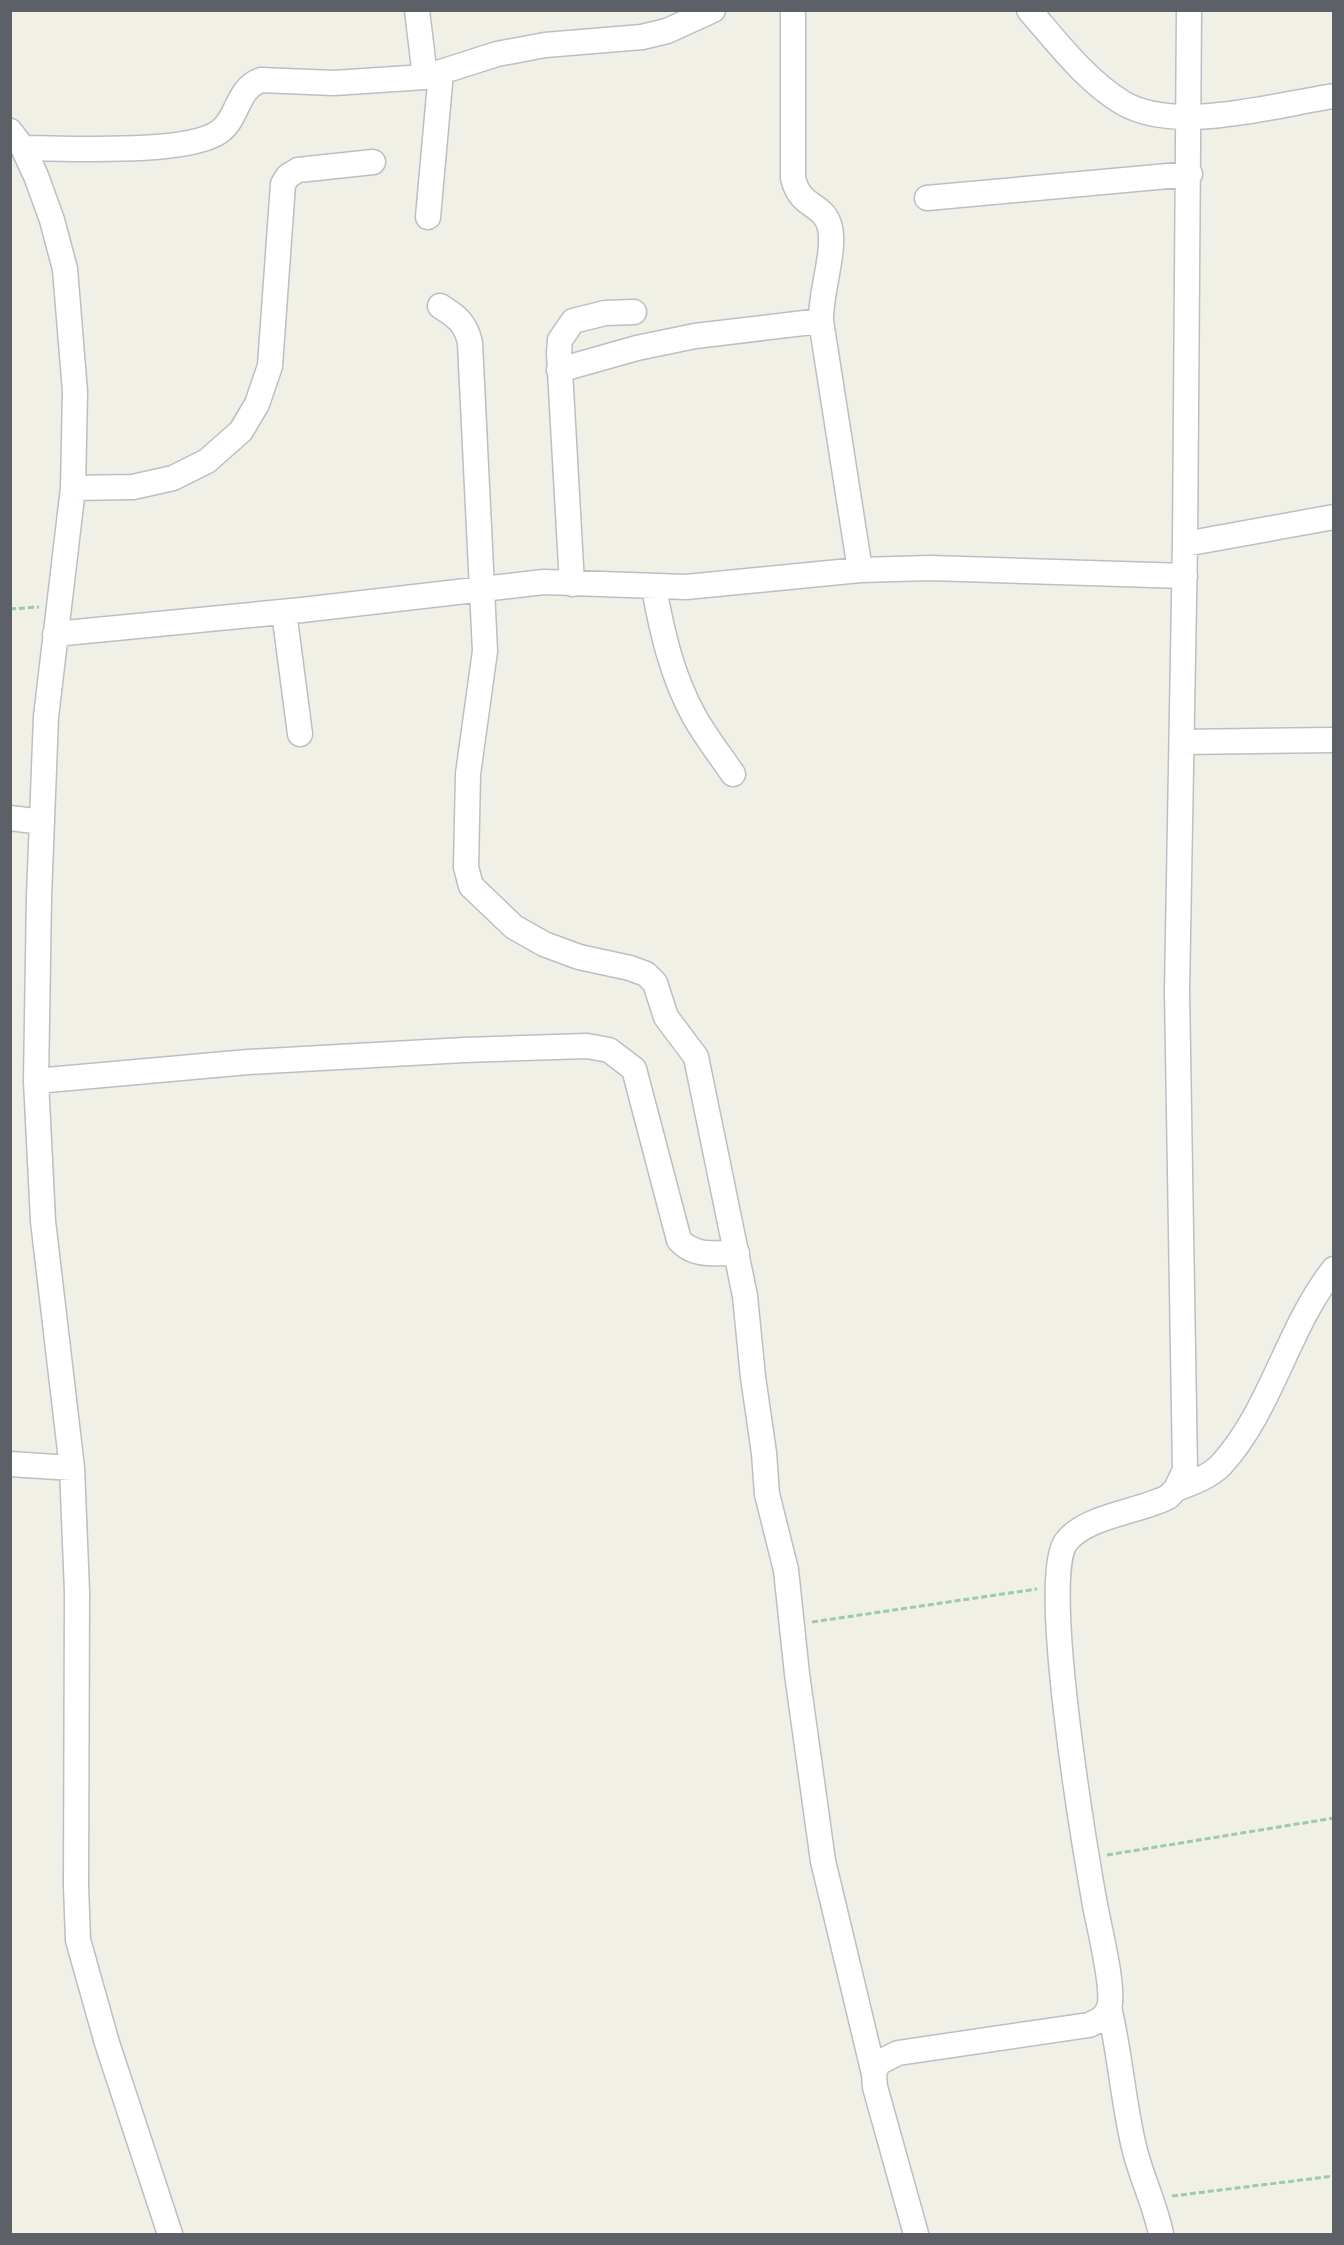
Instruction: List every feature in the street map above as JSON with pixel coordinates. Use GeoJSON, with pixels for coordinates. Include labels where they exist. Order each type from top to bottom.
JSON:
{"type":"FeatureCollection","features":[{"type":"Feature","properties":{"kind":"street"},"geometry":{"type":"LineString","coordinates":[[417,10],[433,74],[428,217]]}},
{"type":"Feature","properties":{"kind":"street"},"geometry":{"type":"LineString","coordinates":[[170,2235],[107,2043],[78,1940],[76,1886],[77,1592],[72,1468],[44,1233],[36,1081],[46,717],[73,488],[75,392],[71,315],[65,269],[52,220],[17,140],[144,146],[208,138],[230,121],[244,91],[252,83],[261,80],[334,83],[433,74],[497,54],[545,45],[601,41],[659,33],[713,10]]}},
{"type":"Feature","properties":{"kind":"street"},"geometry":{"type":"LineString","coordinates":[[793,10],[793,178],[796,192],[804,202],[825,217],[830,227],[831,246],[820,301],[821,321],[860,570]]}},
{"type":"Feature","properties":{"kind":"street"},"geometry":{"type":"LineString","coordinates":[[1029,10],[1063,50],[1123,102],[1150,114],[1190,119],[1334,96]]}},
{"type":"Feature","properties":{"kind":"street"},"geometry":{"type":"LineString","coordinates":[[1176,1489],[1185,1470],[1186,1441],[1181,1328],[1177,991],[1190,174],[1189,10]]}},
{"type":"Feature","properties":{"kind":"street"},"geometry":{"type":"LineString","coordinates":[[73,488],[133,487],[173,478],[207,461],[241,430],[257,404],[270,366],[283,184],[288,176],[298,170],[373,162]]}},
{"type":"Feature","properties":{"kind":"street"},"geometry":{"type":"LineString","coordinates":[[927,198],[1190,174]]}},
{"type":"Feature","properties":{"kind":"street"},"geometry":{"type":"LineString","coordinates":[[440,306],[459,318],[467,331],[470,343],[483,588],[485,651],[468,774],[466,867],[471,886],[514,927],[544,944],[579,957],[630,968],[646,974],[655,983],[666,1017],[696,1057],[710,1137],[737,1253],[764,1453],[766,1494],[786,1570],[824,1862],[874,2074],[875,2087],[916,2235]]}},
{"type":"Feature","properties":{"kind":"street"},"geometry":{"type":"LineString","coordinates":[[572,584],[559,370],[560,340],[573,321],[605,313],[634,312]]}},
{"type":"Feature","properties":{"kind":"street"},"geometry":{"type":"LineString","coordinates":[[559,370],[637,348],[695,336],[821,321]]}},
{"type":"Feature","properties":{"kind":"street"},"geometry":{"type":"LineString","coordinates":[[1185,544],[1334,517]]}},
{"type":"Feature","properties":{"kind":"street"},"geometry":{"type":"LineString","coordinates":[[55,634],[284,612],[544,582],[654,588],[860,570],[930,568],[1185,576]]}},
{"type":"Feature","properties":{"kind":"street"},"geometry":{"type":"LineString","coordinates":[[654,588],[662,636],[682,691],[694,716],[733,774]]}},
{"type":"Feature","properties":{"kind":"street"},"geometry":{"type":"LineString","coordinates":[[284,612],[300,734]]}},
{"type":"Feature","properties":{"kind":"street"},"geometry":{"type":"LineString","coordinates":[[1182,742],[1334,740]]}},
{"type":"Feature","properties":{"kind":"street"},"geometry":{"type":"LineString","coordinates":[[10,819],[42,822]]}},
{"type":"Feature","properties":{"kind":"street"},"geometry":{"type":"LineString","coordinates":[[36,1081],[248,1062],[429,1052],[587,1046],[609,1050],[634,1069],[679,1240],[687,1249],[696,1253],[737,1253]]}},
{"type":"Feature","properties":{"kind":"street"},"geometry":{"type":"LineString","coordinates":[[1161,2235],[1152,2198],[1141,2173],[1133,2145],[1109,2007],[1108,1974],[1087,1859],[1063,1673],[1057,1586],[1059,1556],[1065,1543],[1077,1531],[1155,1504],[1176,1489],[1211,1473],[1227,1456],[1265,1395],[1297,1324],[1317,1291],[1334,1269]]}},
{"type":"Feature","properties":{"kind":"street"},"geometry":{"type":"LineString","coordinates":[[10,1464],[72,1468]]}},
{"type":"Feature","properties":{"kind":"street"},"geometry":{"type":"LineString","coordinates":[[874,2074],[879,2063],[898,2053],[1072,2029],[1102,2019],[1109,2007]]}},
{"type":"Feature","properties":{"kind":"path"},"geometry":{"type":"LineString","coordinates":[[10,609],[58,606]]}},
{"type":"Feature","properties":{"kind":"path"},"geometry":{"type":"LineString","coordinates":[[793,1625],[1057,1586]]}},
{"type":"Feature","properties":{"kind":"path"},"geometry":{"type":"LineString","coordinates":[[1087,1859],[1334,1818]]}},
{"type":"Feature","properties":{"kind":"path"},"geometry":{"type":"LineString","coordinates":[[1152,2198],[1334,2176]]}}]}
